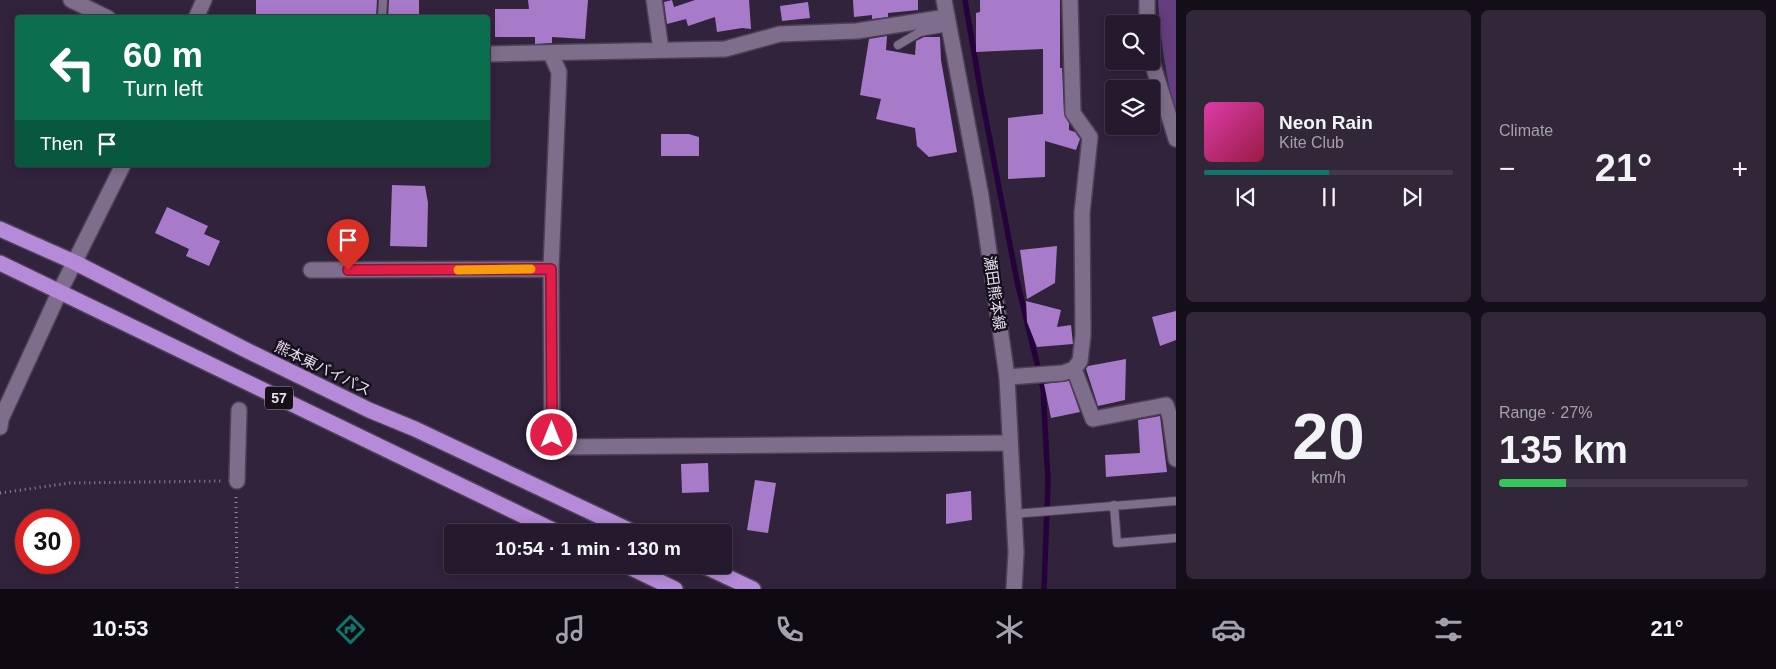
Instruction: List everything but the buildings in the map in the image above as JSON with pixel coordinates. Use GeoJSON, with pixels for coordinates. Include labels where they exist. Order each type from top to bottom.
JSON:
{"type":"FeatureCollection","features":[{"type":"Feature","properties":{"kind":"highway","name":"熊本東バイパス"},"geometry":{"type":"LineString","coordinates":[[0,229],[74,262],[334,393],[616,524]]}},
{"type":"Feature","properties":{"kind":"highway","name":"57"},"geometry":{"type":"LineString","coordinates":[[0,263],[541,524]]}},
{"type":"Feature","properties":{"kind":"highway"},"geometry":{"type":"LineString","coordinates":[[644,574],[675,589]]}},
{"type":"Feature","properties":{"kind":"highway"},"geometry":{"type":"LineString","coordinates":[[721,574],[752,589]]}},
{"type":"Feature","properties":{"kind":"street"},"geometry":{"type":"LineString","coordinates":[[71,0],[102,15]]}},
{"type":"Feature","properties":{"kind":"street"},"geometry":{"type":"LineString","coordinates":[[197,15],[204,0]]}},
{"type":"Feature","properties":{"kind":"street"},"geometry":{"type":"LineString","coordinates":[[654,0],[661,50]]}},
{"type":"Feature","properties":{"kind":"street","name":"瀬田熊本線"},"geometry":{"type":"LineString","coordinates":[[944,0],[981,196],[1007,377],[1016,552],[1014,589]]}},
{"type":"Feature","properties":{"kind":"street"},"geometry":{"type":"LineString","coordinates":[[1007,377],[1063,373],[1074,369],[1080,361],[1083,335],[1082,213],[1090,137],[1074,113],[1070,0]]}},
{"type":"Feature","properties":{"kind":"street"},"geometry":{"type":"LineString","coordinates":[[1147,0],[1147,15]]}},
{"type":"Feature","properties":{"kind":"street"},"geometry":{"type":"LineString","coordinates":[[490,54],[725,49],[780,34],[857,31],[948,22]]}},
{"type":"Feature","properties":{"kind":"street"},"geometry":{"type":"LineString","coordinates":[[550,54],[559,72],[551,269],[552,435],[559,447],[1010,443]]}},
{"type":"Feature","properties":{"kind":"street"},"geometry":{"type":"LineString","coordinates":[[1154,70],[1176,139]]}},
{"type":"Feature","properties":{"kind":"street"},"geometry":{"type":"LineString","coordinates":[[0,427],[1,419],[74,262],[122,167]]}},
{"type":"Feature","properties":{"kind":"street"},"geometry":{"type":"LineString","coordinates":[[311,270],[551,269]]}},
{"type":"Feature","properties":{"kind":"street"},"geometry":{"type":"LineString","coordinates":[[1074,369],[1093,420],[1166,405],[1170,417],[1176,459]]}},
{"type":"Feature","properties":{"kind":"street"},"geometry":{"type":"LineString","coordinates":[[237,481],[239,410]]}},
{"type":"Feature","properties":{"kind":"lane"},"geometry":{"type":"LineString","coordinates":[[382,15],[383,0]]}},
{"type":"Feature","properties":{"kind":"lane"},"geometry":{"type":"LineString","coordinates":[[898,45],[920,32],[948,22]]}},
{"type":"Feature","properties":{"kind":"lane"},"geometry":{"type":"LineString","coordinates":[[1014,514],[1176,501]]}},
{"type":"Feature","properties":{"kind":"lane"},"geometry":{"type":"LineString","coordinates":[[1114,505],[1116,543],[1176,538]]}},
{"type":"Feature","properties":{"kind":"path"},"geometry":{"type":"LineString","coordinates":[[0,493],[70,483],[237,481],[237,589]]}},
{"type":"Feature","properties":{"kind":"shaded area"},"geometry":{"type":"Polygon","coordinates":[[[1158,0],[1176,0],[1176,114],[1164,58],[1158,0]]]}},
{"type":"Feature","properties":{"kind":"waterway"},"geometry":{"type":"LineString","coordinates":[[965,0],[1017,281],[1043,388],[1048,481],[1044,589]]}},
{"type":"Feature","properties":{"kind":"slow traffic"},"geometry":{"type":"LineString","coordinates":[[458,270],[531,269]]}},
{"type":"Feature","properties":{"kind":"route"},"geometry":{"type":"LineString","coordinates":[[348,270],[551,269],[552,435]]}}]}
